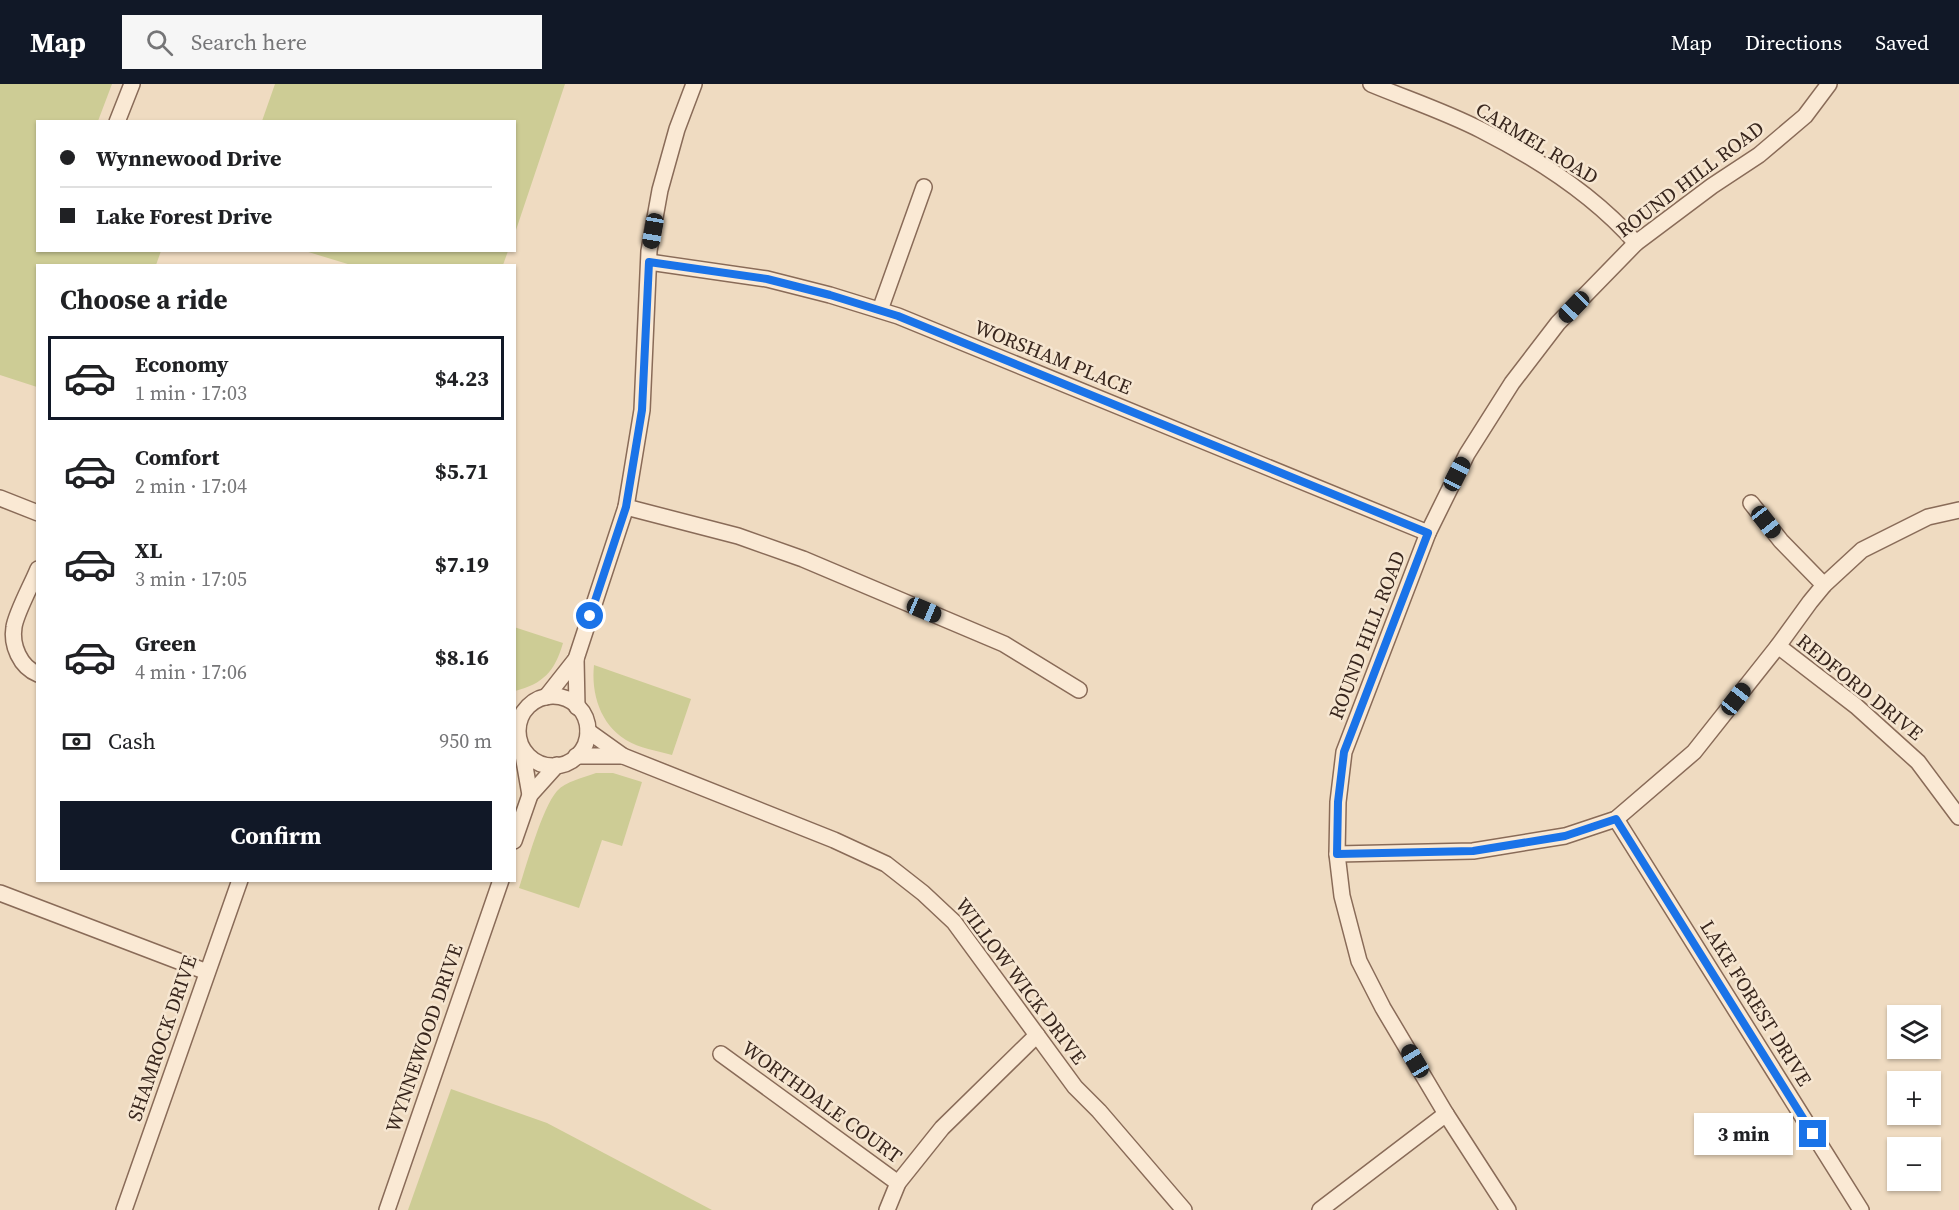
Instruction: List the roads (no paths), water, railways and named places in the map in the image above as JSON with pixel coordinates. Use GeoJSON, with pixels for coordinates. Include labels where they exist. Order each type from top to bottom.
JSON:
{"type":"FeatureCollection","features":[{"type":"Feature","properties":{"kind":"street"},"geometry":{"type":"LineString","coordinates":[[118,120],[132,84]]}},
{"type":"Feature","properties":{"kind":"street"},"geometry":{"type":"LineString","coordinates":[[577,706],[576,659],[626,507],[642,410],[649,262],[660,189],[677,129],[694,84]]}},
{"type":"Feature","properties":{"kind":"street","name":"CARMEL ROAD"},"geometry":{"type":"LineString","coordinates":[[1371,84],[1480,130],[1521,153],[1578,189],[1616,220],[1636,243]]}},
{"type":"Feature","properties":{"kind":"street","name":"ROUND HILL ROAD"},"geometry":{"type":"LineString","coordinates":[[1508,1210],[1446,1114],[1383,1008],[1359,961],[1342,896],[1337,854],[1338,802],[1344,752],[1428,533],[1467,454],[1512,383],[1558,323],[1636,243],[1712,186],[1759,155],[1805,116],[1829,84]]}},
{"type":"Feature","properties":{"kind":"street"},"geometry":{"type":"LineString","coordinates":[[879,310],[924,186]]}},
{"type":"Feature","properties":{"kind":"street","name":"WORSHAM PLACE"},"geometry":{"type":"LineString","coordinates":[[649,262],[767,279],[898,316],[1428,533]]}},
{"type":"Feature","properties":{"kind":"street"},"geometry":{"type":"LineString","coordinates":[[0,498],[36,512]]}},
{"type":"Feature","properties":{"kind":"street"},"geometry":{"type":"LineString","coordinates":[[1751,503],[1781,541],[1824,585]]}},
{"type":"Feature","properties":{"kind":"street"},"geometry":{"type":"LineString","coordinates":[[626,507],[738,536],[803,559],[1004,644],[1079,690]]}},
{"type":"Feature","properties":{"kind":"street"},"geometry":{"type":"LineString","coordinates":[[1337,854],[1473,851],[1565,836],[1616,819],[1694,752],[1824,585],[1862,550],[1928,517],[1959,510]]}},
{"type":"Feature","properties":{"kind":"street"},"geometry":{"type":"LineString","coordinates":[[36,574],[14,627],[18,657],[36,674]]}},
{"type":"Feature","properties":{"kind":"street","name":"REDFORD DRIVE"},"geometry":{"type":"LineString","coordinates":[[1778,646],[1856,706],[1918,762],[1959,817]]}},
{"type":"Feature","properties":{"kind":"street"},"geometry":{"type":"LineString","coordinates":[[546,697],[576,659]]}},
{"type":"Feature","properties":{"kind":"street"},"geometry":{"type":"LineString","coordinates":[[518,741],[530,758],[541,764],[563,765],[576,756],[586,742],[588,731],[586,720],[577,706],[563,697],[546,697],[522,705],[518,741],[530,795]]}},
{"type":"Feature","properties":{"kind":"street","name":"WILLOW WICK DRIVE"},"geometry":{"type":"LineString","coordinates":[[588,731],[623,756],[834,840],[886,864],[923,892],[954,922],[1075,1087],[1099,1111],[1184,1210]]}},
{"type":"Feature","properties":{"kind":"street","name":"WILLOW WICK DRIVE"},"geometry":{"type":"LineString","coordinates":[[576,756],[623,756]]}},
{"type":"Feature","properties":{"kind":"street"},"geometry":{"type":"LineString","coordinates":[[516,835],[530,795],[557,765]]}},
{"type":"Feature","properties":{"kind":"street","name":"LAKE FOREST DRIVE"},"geometry":{"type":"LineString","coordinates":[[1616,819],[1861,1210]]}},
{"type":"Feature","properties":{"kind":"street","name":"SHAMROCK DRIVE"},"geometry":{"type":"LineString","coordinates":[[124,1210],[239,882]]}},
{"type":"Feature","properties":{"kind":"street","name":"WYNNEWOOD DRIVE"},"geometry":{"type":"LineString","coordinates":[[387,1210],[500,882]]}},
{"type":"Feature","properties":{"kind":"street"},"geometry":{"type":"LineString","coordinates":[[0,893],[207,972]]}},
{"type":"Feature","properties":{"kind":"street"},"geometry":{"type":"LineString","coordinates":[[887,1210],[898,1183],[942,1128],[1037,1035]]}},
{"type":"Feature","properties":{"kind":"street","name":"WORTHDALE COURT"},"geometry":{"type":"LineString","coordinates":[[721,1054],[898,1183]]}},
{"type":"Feature","properties":{"kind":"street"},"geometry":{"type":"LineString","coordinates":[[1320,1210],[1446,1114]]}}]}
